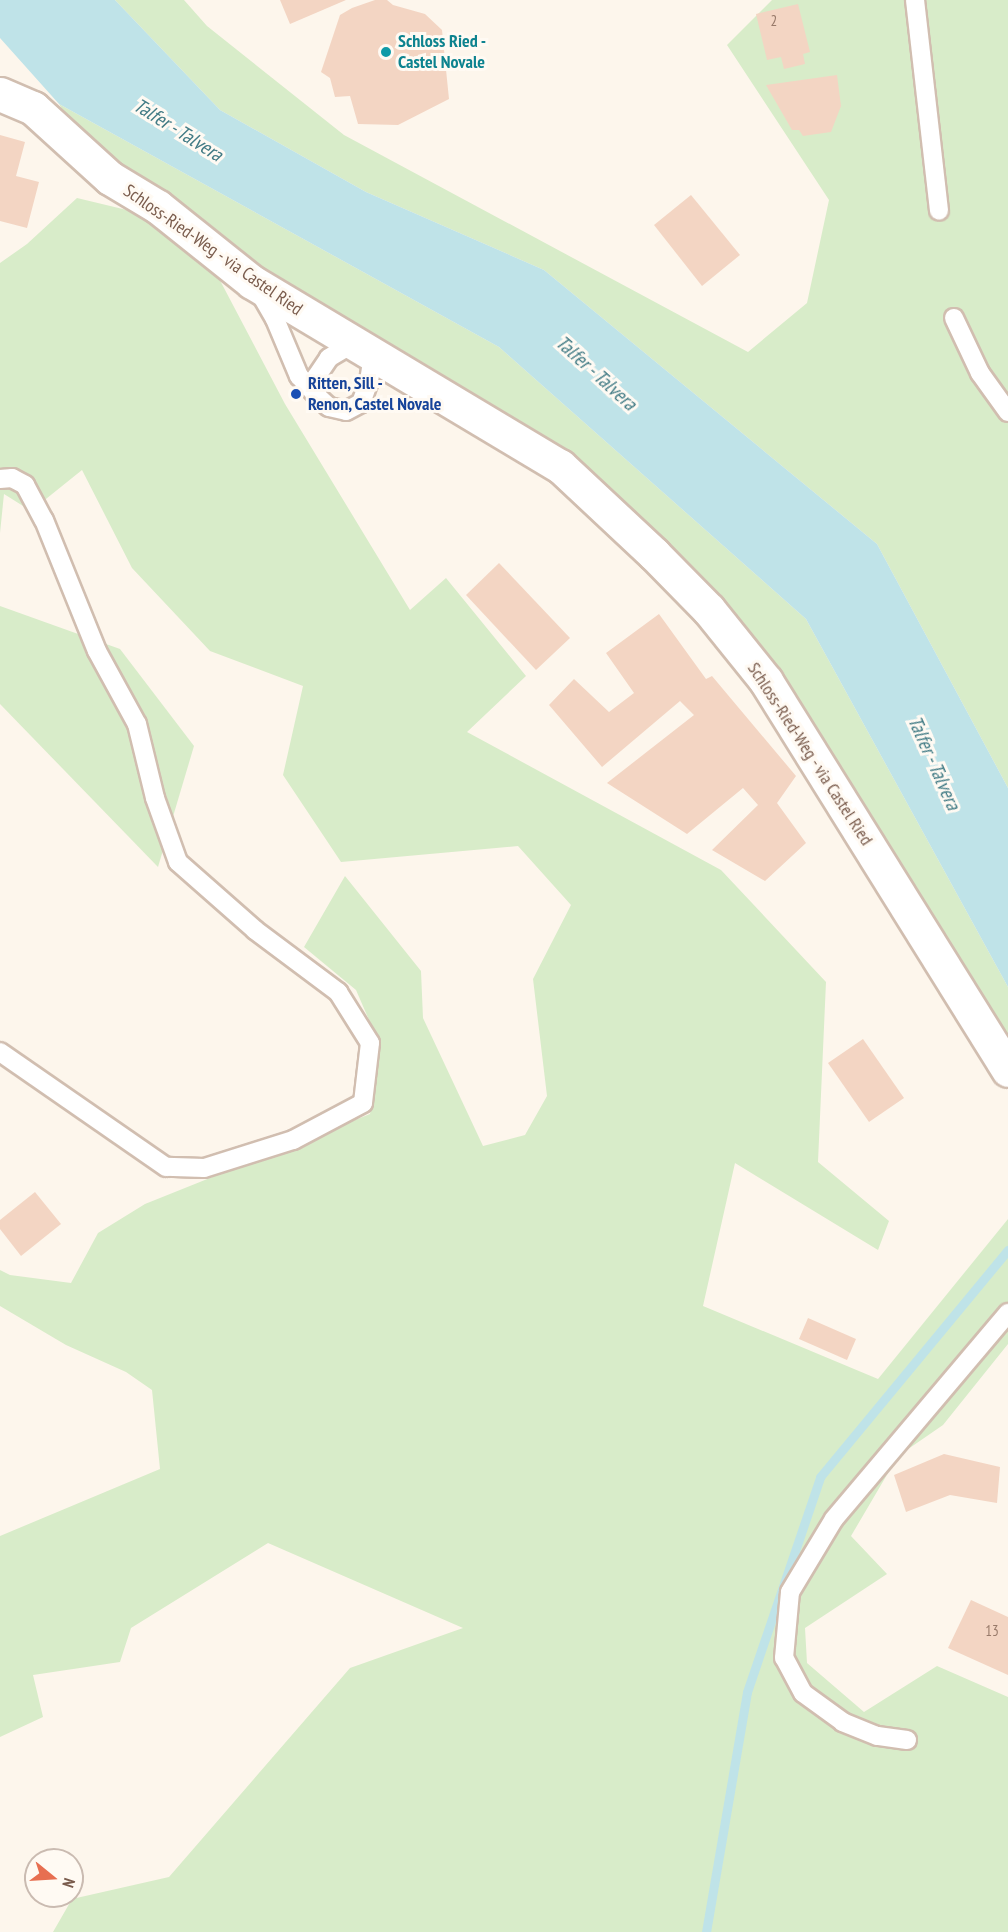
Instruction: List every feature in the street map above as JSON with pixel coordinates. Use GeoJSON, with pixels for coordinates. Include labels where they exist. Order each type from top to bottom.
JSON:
{"type":"FeatureCollection","features":[{"type":"Feature","properties":{"kind":"street","name":"Schloss-Ried-Weg - via Castel Ried"},"geometry":{"type":"LineString","coordinates":[[0,94],[33,108],[110,178],[158,207],[252,282],[560,466],[654,554],[709,610],[766,681],[1008,1070]]}},
{"type":"Feature","properties":{"kind":"lane"},"geometry":{"type":"LineString","coordinates":[[915,0],[939,211]]}},
{"type":"Feature","properties":{"kind":"lane"},"geometry":{"type":"LineString","coordinates":[[252,282],[275,319],[299,376],[317,396],[329,407],[346,411],[361,403],[369,381],[363,350],[329,358],[316,377],[317,396]]}},
{"type":"Feature","properties":{"kind":"lane"},"geometry":{"type":"LineString","coordinates":[[954,318],[980,373],[1008,412]]}},
{"type":"Feature","properties":{"kind":"lane"},"geometry":{"type":"LineString","coordinates":[[0,479],[12,478],[25,485],[44,520],[97,651],[137,724],[155,798],[178,862],[255,930],[338,992],[370,1043],[363,1103],[292,1140],[204,1168],[166,1167],[0,1052]]}},
{"type":"Feature","properties":{"kind":"lane"},"geometry":{"type":"LineString","coordinates":[[907,1740],[877,1736],[843,1722],[803,1693],[784,1658],[790,1592],[834,1519],[1008,1313]]}},
{"type":"Feature","properties":{"kind":"green space"},"geometry":{"type":"Polygon","coordinates":[[[115,0],[184,0],[207,26],[344,135],[748,352],[807,303],[829,200],[727,45],[772,0],[1008,0],[1008,788],[877,544],[544,270],[366,192],[220,110],[115,0]]]}},
{"type":"Feature","properties":{"kind":"green space"},"geometry":{"type":"Polygon","coordinates":[[[59,104],[499,347],[806,619],[1008,987],[1008,1045],[858,805],[564,458],[445,378],[309,306],[111,163],[68,119],[59,104]]]}},
{"type":"Feature","properties":{"kind":"green space"},"geometry":{"type":"Polygon","coordinates":[[[77,198],[156,217],[214,269],[285,404],[410,610],[446,578],[526,676],[467,732],[721,870],[826,982],[818,1162],[889,1221],[878,1250],[735,1163],[703,1306],[878,1379],[1008,1219],[1008,1344],[943,1425],[898,1456],[851,1536],[887,1574],[805,1628],[807,1663],[864,1712],[937,1666],[1008,1697],[1008,1932],[53,1932],[67,1908],[84,1908],[84,1896],[169,1877],[350,1668],[463,1628],[268,1543],[131,1628],[120,1662],[33,1675],[43,1717],[0,1737],[0,1536],[160,1469],[152,1390],[126,1372],[66,1345],[0,1306],[0,1270],[10,1275],[71,1283],[98,1233],[145,1204],[370,1114],[379,1043],[356,990],[304,947],[345,876],[421,971],[423,1018],[483,1146],[525,1135],[547,1096],[533,979],[571,905],[518,846],[341,862],[283,775],[303,686],[210,651],[132,568],[82,470],[31,511],[4,494],[0,533],[0,263],[27,244],[77,198]]]}},
{"type":"Feature","properties":{"kind":"green space"},"geometry":{"type":"Polygon","coordinates":[[[0,606],[120,649],[194,746],[158,867],[0,704],[0,606]]]}},
{"type":"Feature","properties":{"kind":"water","name":"Talfer - Talvera"},"geometry":{"type":"Polygon","coordinates":[[[0,0],[115,0],[220,110],[366,192],[544,270],[877,544],[1008,788],[1008,987],[806,619],[499,347],[59,104],[0,38],[0,0]]]}},
{"type":"Feature","properties":{"kind":"building"},"geometry":{"type":"Polygon","coordinates":[[[280,0],[346,0],[290,24],[280,0]]]}},
{"type":"Feature","properties":{"kind":"building","name":"Schloss Ried - Castel Novale"},"geometry":{"type":"Polygon","coordinates":[[[375,0],[387,0],[393,5],[425,14],[442,30],[449,99],[398,125],[358,124],[350,96],[335,97],[330,78],[321,72],[340,15],[375,0]]]}},
{"type":"Feature","properties":{"kind":"building"},"geometry":{"type":"Polygon","coordinates":[[[798,4],[810,52],[803,54],[805,64],[784,69],[781,57],[767,60],[756,14],[798,4]]]}},
{"type":"Feature","properties":{"kind":"building"},"geometry":{"type":"Polygon","coordinates":[[[837,75],[841,106],[831,132],[803,136],[799,130],[792,130],[766,85],[837,75]]]}},
{"type":"Feature","properties":{"kind":"building"},"geometry":{"type":"Polygon","coordinates":[[[0,135],[25,142],[16,176],[39,182],[27,228],[0,221],[0,135]]]}},
{"type":"Feature","properties":{"kind":"building"},"geometry":{"type":"Polygon","coordinates":[[[691,195],[740,255],[702,286],[654,225],[691,195]]]}},
{"type":"Feature","properties":{"kind":"building"},"geometry":{"type":"Polygon","coordinates":[[[499,563],[570,638],[536,670],[466,595],[499,563]]]}},
{"type":"Feature","properties":{"kind":"building"},"geometry":{"type":"Polygon","coordinates":[[[659,614],[706,679],[712,676],[796,776],[777,803],[806,843],[765,881],[712,850],[758,805],[743,788],[687,834],[607,783],[694,715],[680,701],[602,767],[549,705],[574,679],[609,712],[634,693],[606,653],[659,614]]]}},
{"type":"Feature","properties":{"kind":"building"},"geometry":{"type":"Polygon","coordinates":[[[863,1039],[904,1098],[869,1122],[828,1063],[863,1039]]]}},
{"type":"Feature","properties":{"kind":"building"},"geometry":{"type":"Polygon","coordinates":[[[35,1192],[61,1224],[21,1256],[0,1229],[0,1220],[35,1192]]]}},
{"type":"Feature","properties":{"kind":"building"},"geometry":{"type":"Polygon","coordinates":[[[808,1318],[856,1339],[847,1360],[799,1339],[808,1318]]]}},
{"type":"Feature","properties":{"kind":"building"},"geometry":{"type":"Polygon","coordinates":[[[944,1454],[1000,1467],[997,1503],[950,1495],[906,1512],[894,1475],[944,1454]]]}},
{"type":"Feature","properties":{"kind":"building"},"geometry":{"type":"Polygon","coordinates":[[[971,1600],[1008,1617],[1008,1675],[948,1648],[971,1600]]]}},
{"type":"Feature","properties":{"kind":"waterway"},"geometry":{"type":"LineString","coordinates":[[706,1932],[747,1692],[820,1477],[1008,1250]]}},
{"type":"Feature","properties":{"kind":"place","name":"Schloss Ried - Castel Novale"},"geometry":{"type":"Point","coordinates":[386,52]}},
{"type":"Feature","properties":{"kind":"place","name":"Ritten, Sill - Renon, Castel Novale"},"geometry":{"type":"Point","coordinates":[296,394]}}]}
